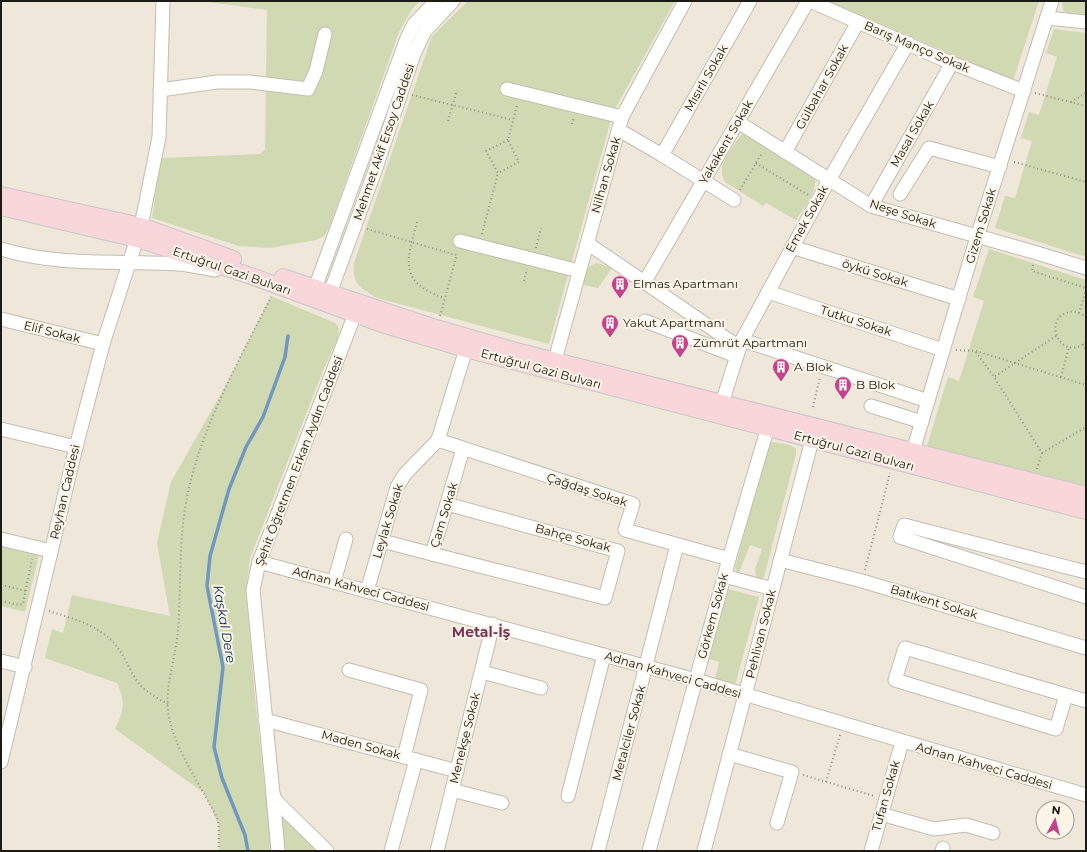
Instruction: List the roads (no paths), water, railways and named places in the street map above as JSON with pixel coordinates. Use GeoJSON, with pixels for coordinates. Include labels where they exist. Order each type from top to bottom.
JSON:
{"type":"FeatureCollection","features":[{"type":"Feature","properties":{"kind":"main road","name":"Ertuğrul Gazi Bulvarı"},"geometry":{"type":"LineString","coordinates":[[1,194],[138,232],[251,276],[278,280],[323,290],[436,328],[722,403],[812,440],[1086,511]]}},
{"type":"Feature","properties":{"kind":"main road","name":"Ertuğrul Gazi Bulvarı"},"geometry":{"type":"LineString","coordinates":[[1,207],[138,232]]}},
{"type":"Feature","properties":{"kind":"main road"},"geometry":{"type":"LineString","coordinates":[[138,232],[278,280]]}},
{"type":"Feature","properties":{"kind":"main road","name":"Ertuğrul Gazi Bulvarı"},"geometry":{"type":"LineString","coordinates":[[278,280],[355,314],[466,349],[770,422],[913,451],[1086,495]]}},
{"type":"Feature","properties":{"kind":"street","name":"Reyhan Caddesi"},"geometry":{"type":"LineString","coordinates":[[1,762],[25,667],[76,447],[103,344],[138,232],[159,137],[163,1]]}},
{"type":"Feature","properties":{"kind":"street","name":"Mehmet Akif Ersoy Caddesi"},"geometry":{"type":"LineString","coordinates":[[323,290],[407,38],[414,24],[436,1]]}},
{"type":"Feature","properties":{"kind":"street","name":"Mehmet Akif Ersoy Caddesi"},"geometry":{"type":"LineString","coordinates":[[323,290],[355,226],[420,41],[436,18],[453,1]]}},
{"type":"Feature","properties":{"kind":"street","name":"Nilhan Sokak"},"geometry":{"type":"LineString","coordinates":[[555,360],[622,117],[685,1]]}},
{"type":"Feature","properties":{"kind":"street","name":"Mısırlı Sokak"},"geometry":{"type":"LineString","coordinates":[[662,155],[750,1]]}},
{"type":"Feature","properties":{"kind":"street","name":"Barış Manço Sokak"},"geometry":{"type":"LineString","coordinates":[[809,1],[952,63],[1024,91]]}},
{"type":"Feature","properties":{"kind":"street","name":"Yakakent Sokak"},"geometry":{"type":"LineString","coordinates":[[644,283],[809,1]]}},
{"type":"Feature","properties":{"kind":"street","name":"Gizem Sokak"},"geometry":{"type":"LineString","coordinates":[[913,451],[977,237],[1052,1]]}},
{"type":"Feature","properties":{"kind":"street"},"geometry":{"type":"LineString","coordinates":[[1047,18],[1086,22]]}},
{"type":"Feature","properties":{"kind":"street","name":"Gülbahar Sokak"},"geometry":{"type":"LineString","coordinates":[[785,152],[858,22]]}},
{"type":"Feature","properties":{"kind":"street"},"geometry":{"type":"LineString","coordinates":[[160,90],[217,82],[250,82],[308,90],[316,71],[325,34]]}},
{"type":"Feature","properties":{"kind":"street","name":"Emek Sokak"},"geometry":{"type":"LineString","coordinates":[[722,403],[739,348],[768,292],[817,200],[908,44]]}},
{"type":"Feature","properties":{"kind":"street","name":"Masal Sokak"},"geometry":{"type":"LineString","coordinates":[[871,206],[952,63]]}},
{"type":"Feature","properties":{"kind":"street"},"geometry":{"type":"LineString","coordinates":[[507,89],[622,117]]}},
{"type":"Feature","properties":{"kind":"street","name":"Neşe Sokak"},"geometry":{"type":"LineString","coordinates":[[738,122],[871,206],[1086,268]]}},
{"type":"Feature","properties":{"kind":"street"},"geometry":{"type":"LineString","coordinates":[[619,130],[734,200]]}},
{"type":"Feature","properties":{"kind":"street"},"geometry":{"type":"LineString","coordinates":[[900,194],[929,148],[1001,163]]}},
{"type":"Feature","properties":{"kind":"street"},"geometry":{"type":"LineString","coordinates":[[460,242],[579,271]]}},
{"type":"Feature","properties":{"kind":"street"},"geometry":{"type":"LineString","coordinates":[[587,244],[739,348]]}},
{"type":"Feature","properties":{"kind":"street","name":"öykü Sokak"},"geometry":{"type":"LineString","coordinates":[[792,247],[959,299]]}},
{"type":"Feature","properties":{"kind":"street"},"geometry":{"type":"LineString","coordinates":[[1,249],[58,260],[128,264],[180,264],[251,276]]}},
{"type":"Feature","properties":{"kind":"street","name":"Tutku Sokak"},"geometry":{"type":"LineString","coordinates":[[768,292],[943,350]]}},
{"type":"Feature","properties":{"kind":"street","name":"Şehit Öğretmen Erkan Aydın Caddesi"},"geometry":{"type":"LineString","coordinates":[[273,794],[253,590],[259,562],[355,314]]}},
{"type":"Feature","properties":{"kind":"street","name":"Elif Sokak"},"geometry":{"type":"LineString","coordinates":[[1,320],[103,344]]}},
{"type":"Feature","properties":{"kind":"street"},"geometry":{"type":"LineString","coordinates":[[645,321],[739,348],[823,366],[928,401]]}},
{"type":"Feature","properties":{"kind":"street","name":"Leylak Sokak"},"geometry":{"type":"LineString","coordinates":[[367,591],[401,480],[438,440],[466,349]]}},
{"type":"Feature","properties":{"kind":"street"},"geometry":{"type":"LineString","coordinates":[[871,406],[922,422]]}},
{"type":"Feature","properties":{"kind":"street","name":"Görkem Sokak"},"geometry":{"type":"LineString","coordinates":[[649,851],[724,576],[770,422]]}},
{"type":"Feature","properties":{"kind":"street"},"geometry":{"type":"LineString","coordinates":[[1,429],[76,447]]}},
{"type":"Feature","properties":{"kind":"street","name":"Çağdaş Sokak"},"geometry":{"type":"LineString","coordinates":[[438,440],[633,504],[625,530]]}},
{"type":"Feature","properties":{"kind":"street","name":"Pehlivan Sokak"},"geometry":{"type":"LineString","coordinates":[[704,851],[812,440]]}},
{"type":"Feature","properties":{"kind":"street","name":"Çam Sokak"},"geometry":{"type":"LineString","coordinates":[[382,541],[432,554],[463,449]]}},
{"type":"Feature","properties":{"kind":"street","name":"Bahçe Sokak"},"geometry":{"type":"LineString","coordinates":[[432,554],[605,598],[618,551],[447,504]]}},
{"type":"Feature","properties":{"kind":"street"},"geometry":{"type":"LineString","coordinates":[[1086,572],[904,525],[900,537],[1086,597]]}},
{"type":"Feature","properties":{"kind":"street"},"geometry":{"type":"LineString","coordinates":[[618,551],[625,530],[729,559]]}},
{"type":"Feature","properties":{"kind":"street"},"geometry":{"type":"LineString","coordinates":[[1,538],[52,551]]}},
{"type":"Feature","properties":{"kind":"street"},"geometry":{"type":"LineString","coordinates":[[334,582],[346,539]]}},
{"type":"Feature","properties":{"kind":"street","name":"Metalciler Sokak"},"geometry":{"type":"LineString","coordinates":[[598,851],[677,545]]}},
{"type":"Feature","properties":{"kind":"street","name":"Batıkent Sokak"},"geometry":{"type":"LineString","coordinates":[[780,560],[862,580],[1086,648]]}},
{"type":"Feature","properties":{"kind":"street","name":"Adnan Kahveci Caddesi"},"geometry":{"type":"LineString","coordinates":[[259,562],[494,624],[696,680],[745,696],[1086,795]]}},
{"type":"Feature","properties":{"kind":"street"},"geometry":{"type":"LineString","coordinates":[[724,576],[772,589]]}},
{"type":"Feature","properties":{"kind":"street","name":"Menekşe Sokak"},"geometry":{"type":"LineString","coordinates":[[439,850],[452,790],[494,624]]}},
{"type":"Feature","properties":{"kind":"street"},"geometry":{"type":"LineString","coordinates":[[1066,695],[1056,729],[895,680],[905,648],[1086,700]]}},
{"type":"Feature","properties":{"kind":"street"},"geometry":{"type":"LineString","coordinates":[[568,796],[604,655]]}},
{"type":"Feature","properties":{"kind":"street"},"geometry":{"type":"LineString","coordinates":[[1,661],[25,667]]}},
{"type":"Feature","properties":{"kind":"street"},"geometry":{"type":"LineString","coordinates":[[349,670],[422,690],[391,851]]}},
{"type":"Feature","properties":{"kind":"street"},"geometry":{"type":"LineString","coordinates":[[482,672],[541,688]]}},
{"type":"Feature","properties":{"kind":"street","name":"Maden Sokak"},"geometry":{"type":"LineString","coordinates":[[265,720],[457,771]]}},
{"type":"Feature","properties":{"kind":"street","name":"Tufan Sokak"},"geometry":{"type":"LineString","coordinates":[[871,851],[902,742]]}},
{"type":"Feature","properties":{"kind":"street"},"geometry":{"type":"LineString","coordinates":[[729,754],[792,772],[777,823]]}},
{"type":"Feature","properties":{"kind":"street"},"geometry":{"type":"LineString","coordinates":[[452,790],[502,803]]}},
{"type":"Feature","properties":{"kind":"street"},"geometry":{"type":"LineString","coordinates":[[273,794],[278,851]]}},
{"type":"Feature","properties":{"kind":"street"},"geometry":{"type":"LineString","coordinates":[[273,794],[276,801],[327,851]]}},
{"type":"Feature","properties":{"kind":"street"},"geometry":{"type":"LineString","coordinates":[[881,814],[934,829],[966,825],[993,833]]}},
{"type":"Feature","properties":{"kind":"waterway","name":"Kaşkal Dere"},"geometry":{"type":"LineString","coordinates":[[248,851],[245,835],[222,778],[214,747],[223,667],[207,586],[210,556],[229,489],[246,447],[263,417],[285,357],[288,336]]}},
{"type":"Feature","properties":{"kind":"place","name":"Elmas Apartmanı"},"geometry":{"type":"Point","coordinates":[620,299]}},
{"type":"Feature","properties":{"kind":"place","name":"Yakut Apartmanı"},"geometry":{"type":"Point","coordinates":[610,338]}},
{"type":"Feature","properties":{"kind":"place","name":"Zümrüt Apartmanı"},"geometry":{"type":"Point","coordinates":[680,358]}},
{"type":"Feature","properties":{"kind":"place","name":"A Blok"},"geometry":{"type":"Point","coordinates":[781,382]}},
{"type":"Feature","properties":{"kind":"place","name":"B Blok"},"geometry":{"type":"Point","coordinates":[843,400]}},
{"type":"Feature","properties":{"kind":"district","name":"Metal-İş"},"geometry":{"type":"Point","coordinates":[481,632]}}]}
